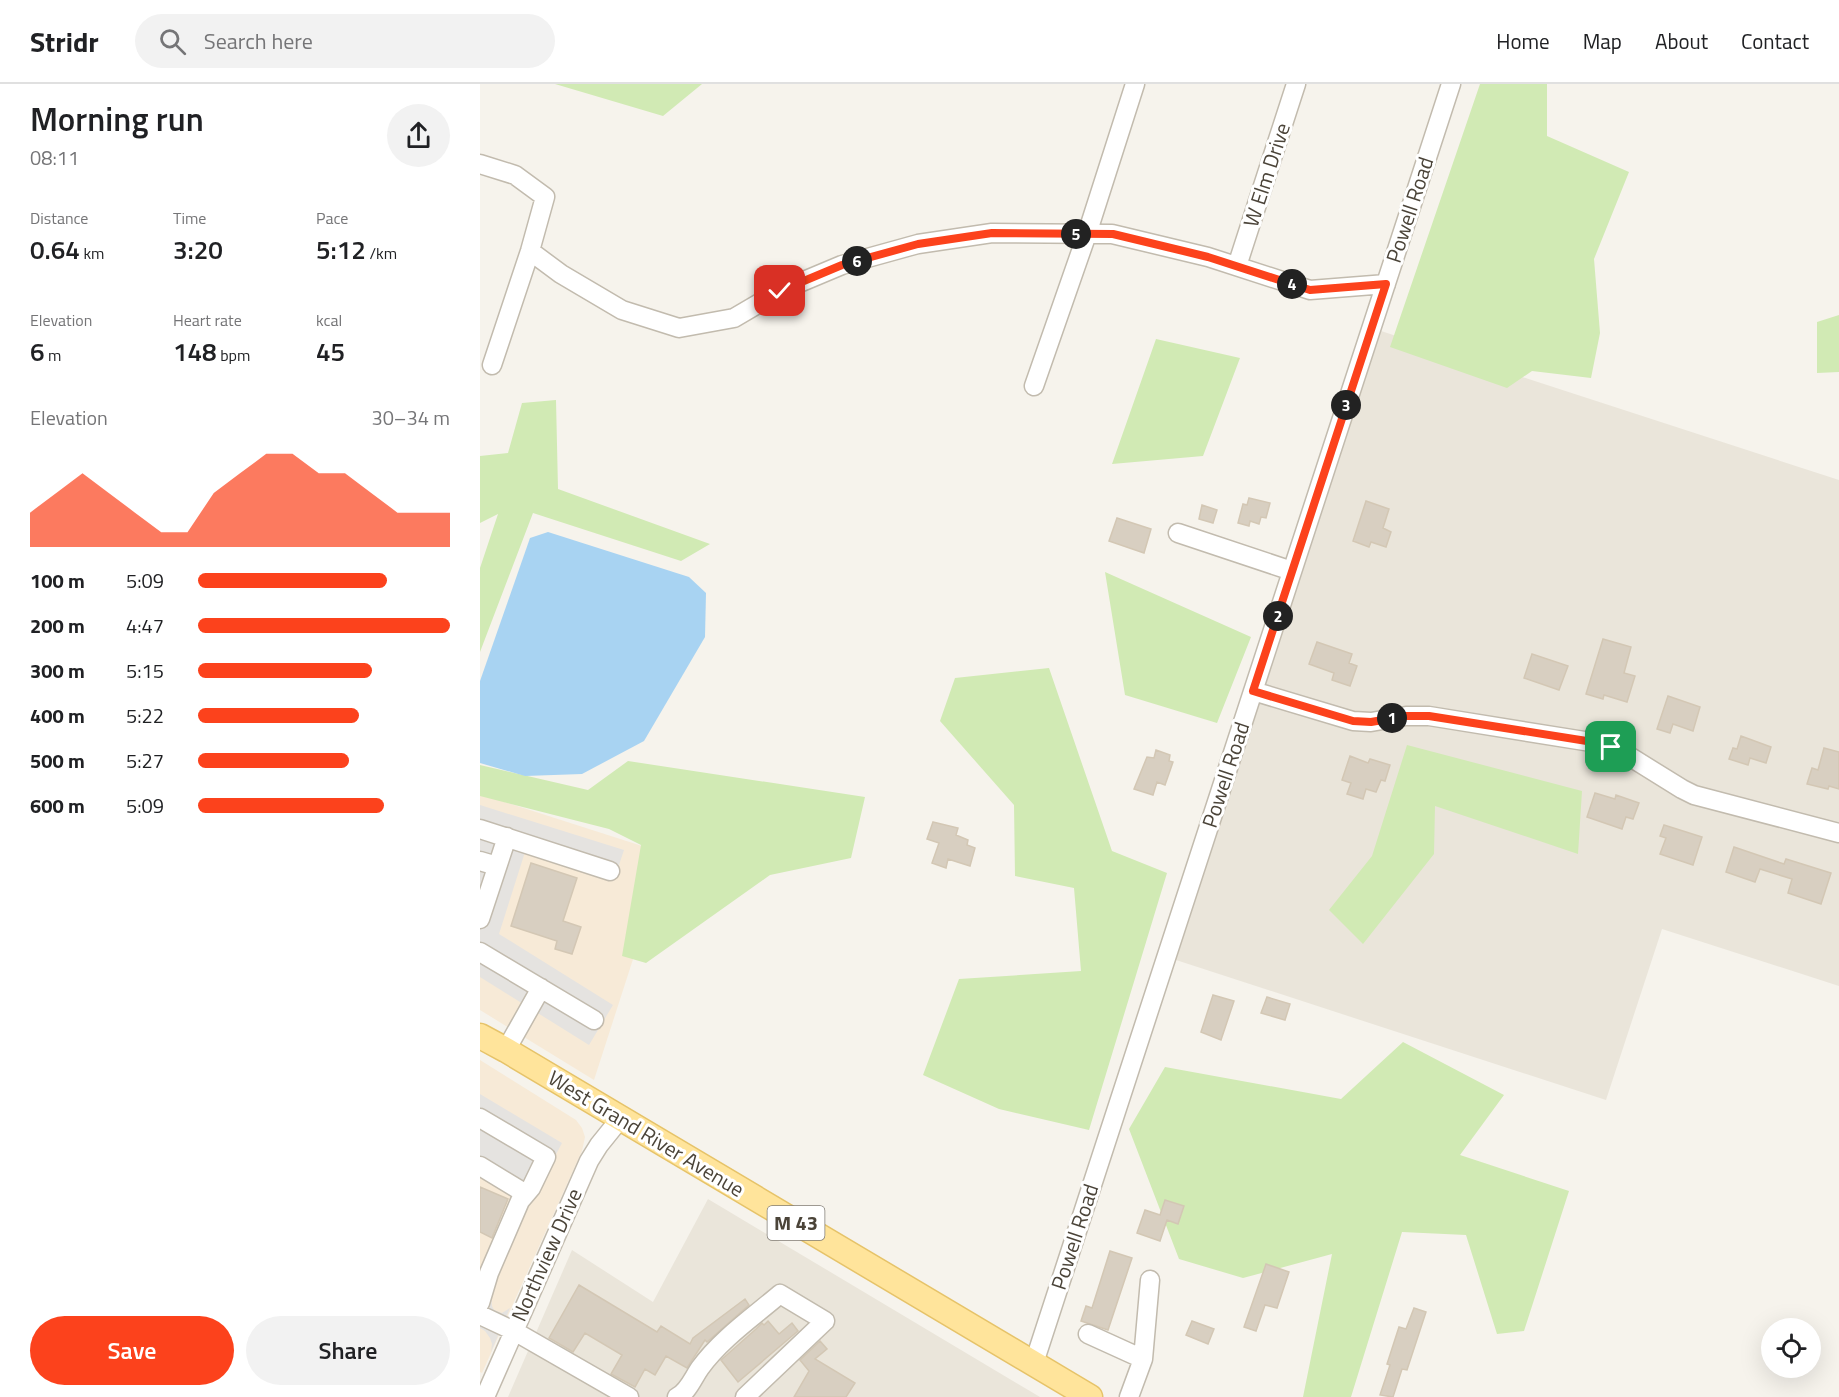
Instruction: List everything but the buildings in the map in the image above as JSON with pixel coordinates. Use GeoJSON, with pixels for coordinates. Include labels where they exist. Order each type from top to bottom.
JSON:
{"type":"FeatureCollection","features":[{"type":"Feature","properties":{"kind":"main road","name":"West Grand River Avenue"},"geometry":{"type":"LineString","coordinates":[[481,1039],[506,1050],[1090,1397]]}},
{"type":"Feature","properties":{"kind":"street"},"geometry":{"type":"LineString","coordinates":[[1034,386],[1136,84]]}},
{"type":"Feature","properties":{"kind":"street","name":"W Elm Drive"},"geometry":{"type":"LineString","coordinates":[[1237,266],[1296,84]]}},
{"type":"Feature","properties":{"kind":"street","name":"Powell Road"},"geometry":{"type":"LineString","coordinates":[[1034,1364],[1451,84]]}},
{"type":"Feature","properties":{"kind":"street"},"geometry":{"type":"LineString","coordinates":[[480,164],[515,175],[545,197],[530,251],[492,365]]}},
{"type":"Feature","properties":{"kind":"street"},"geometry":{"type":"LineString","coordinates":[[530,251],[561,274],[622,310],[679,328],[734,318],[780,291],[842,265],[918,244],[992,233],[1113,234],[1208,257],[1310,290],[1386,284]]}},
{"type":"Feature","properties":{"kind":"street"},"geometry":{"type":"LineString","coordinates":[[1178,533],[1292,571]]}},
{"type":"Feature","properties":{"kind":"street"},"geometry":{"type":"LineString","coordinates":[[1253,691],[1353,721],[1371,722],[1406,716],[1429,716],[1597,743],[1624,753],[1694,795],[1839,833]]}},
{"type":"Feature","properties":{"kind":"street"},"geometry":{"type":"LineString","coordinates":[[480,829],[610,871]]}},
{"type":"Feature","properties":{"kind":"street"},"geometry":{"type":"LineString","coordinates":[[480,919],[489,864],[507,837]]}},
{"type":"Feature","properties":{"kind":"street"},"geometry":{"type":"LineString","coordinates":[[480,952],[594,1020]]}},
{"type":"Feature","properties":{"kind":"street"},"geometry":{"type":"LineString","coordinates":[[506,1050],[541,988]]}},
{"type":"Feature","properties":{"kind":"street"},"geometry":{"type":"LineString","coordinates":[[480,1118],[546,1157],[531,1188],[520,1201],[483,1281],[480,1303]]}},
{"type":"Feature","properties":{"kind":"street","name":"Northview Drive"},"geometry":{"type":"LineString","coordinates":[[485,1397],[589,1161],[620,1119]]}},
{"type":"Feature","properties":{"kind":"street"},"geometry":{"type":"LineString","coordinates":[[480,1166],[525,1194]]}},
{"type":"Feature","properties":{"kind":"street"},"geometry":{"type":"LineString","coordinates":[[1129,1397],[1143,1359],[1150,1280]]}},
{"type":"Feature","properties":{"kind":"street"},"geometry":{"type":"LineString","coordinates":[[677,1397],[683,1394],[700,1367],[716,1349],[780,1294],[825,1321],[745,1397]]}},
{"type":"Feature","properties":{"kind":"street"},"geometry":{"type":"LineString","coordinates":[[480,1315],[514,1330],[629,1397]]}},
{"type":"Feature","properties":{"kind":"street"},"geometry":{"type":"LineString","coordinates":[[1088,1334],[1143,1359]]}},
{"type":"Feature","properties":{"kind":"shaded area"},"geometry":{"type":"Polygon","coordinates":[[[1381,331],[1839,480],[1839,986],[1662,929],[1606,1100],[1176,960],[1381,331]]]}},
{"type":"Feature","properties":{"kind":"shaded area"},"geometry":{"type":"Polygon","coordinates":[[[480,794],[667,854],[594,1080],[480,1010],[480,794]]]}},
{"type":"Feature","properties":{"kind":"shaded area"},"geometry":{"type":"Polygon","coordinates":[[[480,805],[624,850],[614,880],[525,852],[499,934],[613,1005],[589,1045],[480,977],[480,805]]]}},
{"type":"Feature","properties":{"kind":"shaded area"},"geometry":{"type":"Polygon","coordinates":[[[480,1060],[576,1120],[585,1137],[582,1151],[482,1373],[480,1372],[480,1060]]]}},
{"type":"Feature","properties":{"kind":"shaded area"},"geometry":{"type":"Polygon","coordinates":[[[480,1094],[562,1143],[527,1206],[496,1278],[491,1295],[492,1306],[494,1310],[502,1313],[510,1308],[491,1352],[490,1338],[480,1328],[480,1273],[513,1200],[512,1196],[480,1176],[480,1094]]]}},
{"type":"Feature","properties":{"kind":"shaded area"},"geometry":{"type":"Polygon","coordinates":[[[708,1199],[1040,1397],[508,1397],[572,1250],[653,1302],[708,1199]]]}},
{"type":"Feature","properties":{"kind":"green space"},"geometry":{"type":"Polygon","coordinates":[[[555,84],[702,84],[663,116],[555,84]]]}},
{"type":"Feature","properties":{"kind":"green space"},"geometry":{"type":"Polygon","coordinates":[[[1480,84],[1547,84],[1547,136],[1629,172],[1594,259],[1600,333],[1591,378],[1532,371],[1507,388],[1390,347],[1480,84]]]}},
{"type":"Feature","properties":{"kind":"green space"},"geometry":{"type":"Polygon","coordinates":[[[1839,315],[1839,372],[1817,373],[1817,322],[1839,315]]]}},
{"type":"Feature","properties":{"kind":"green space"},"geometry":{"type":"Polygon","coordinates":[[[1156,339],[1240,358],[1203,456],[1112,464],[1156,339]]]}},
{"type":"Feature","properties":{"kind":"green space"},"geometry":{"type":"Polygon","coordinates":[[[556,400],[558,489],[710,544],[681,561],[533,513],[480,652],[480,568],[498,514],[480,523],[480,456],[508,453],[522,403],[556,400]]]}},
{"type":"Feature","properties":{"kind":"green space"},"geometry":{"type":"Polygon","coordinates":[[[1105,572],[1251,637],[1217,723],[1125,695],[1105,572]]]}},
{"type":"Feature","properties":{"kind":"green space"},"geometry":{"type":"Polygon","coordinates":[[[1049,668],[1112,851],[1167,873],[1089,1130],[999,1109],[923,1075],[959,979],[1081,971],[1074,888],[1015,876],[1014,805],[940,721],[955,678],[1049,668]]]}},
{"type":"Feature","properties":{"kind":"green space"},"geometry":{"type":"Polygon","coordinates":[[[1407,745],[1582,791],[1578,854],[1435,806],[1434,854],[1363,944],[1329,910],[1372,856],[1407,745]]]}},
{"type":"Feature","properties":{"kind":"green space"},"geometry":{"type":"Polygon","coordinates":[[[628,761],[865,797],[851,858],[770,875],[646,963],[622,956],[641,845],[609,829],[480,796],[480,765],[588,790],[628,761]]]}},
{"type":"Feature","properties":{"kind":"green space"},"geometry":{"type":"Polygon","coordinates":[[[1403,1042],[1504,1095],[1460,1155],[1569,1191],[1524,1331],[1497,1334],[1466,1235],[1402,1232],[1351,1397],[1303,1397],[1332,1254],[1243,1278],[1179,1259],[1129,1129],[1165,1067],[1341,1099],[1403,1042]]]}},
{"type":"Feature","properties":{"kind":"water"},"geometry":{"type":"Polygon","coordinates":[[[548,532],[689,577],[706,593],[705,637],[644,741],[582,774],[525,776],[480,763],[480,681],[530,538],[548,532]]]}},
{"type":"Feature","properties":{"kind":"route"},"geometry":{"type":"LineString","coordinates":[[780,291],[842,265],[918,244],[992,233],[1113,234],[1208,257],[1310,290],[1386,284],[1253,691],[1353,721],[1371,722],[1406,716],[1429,716],[1593,742],[1611,747]]}}]}
